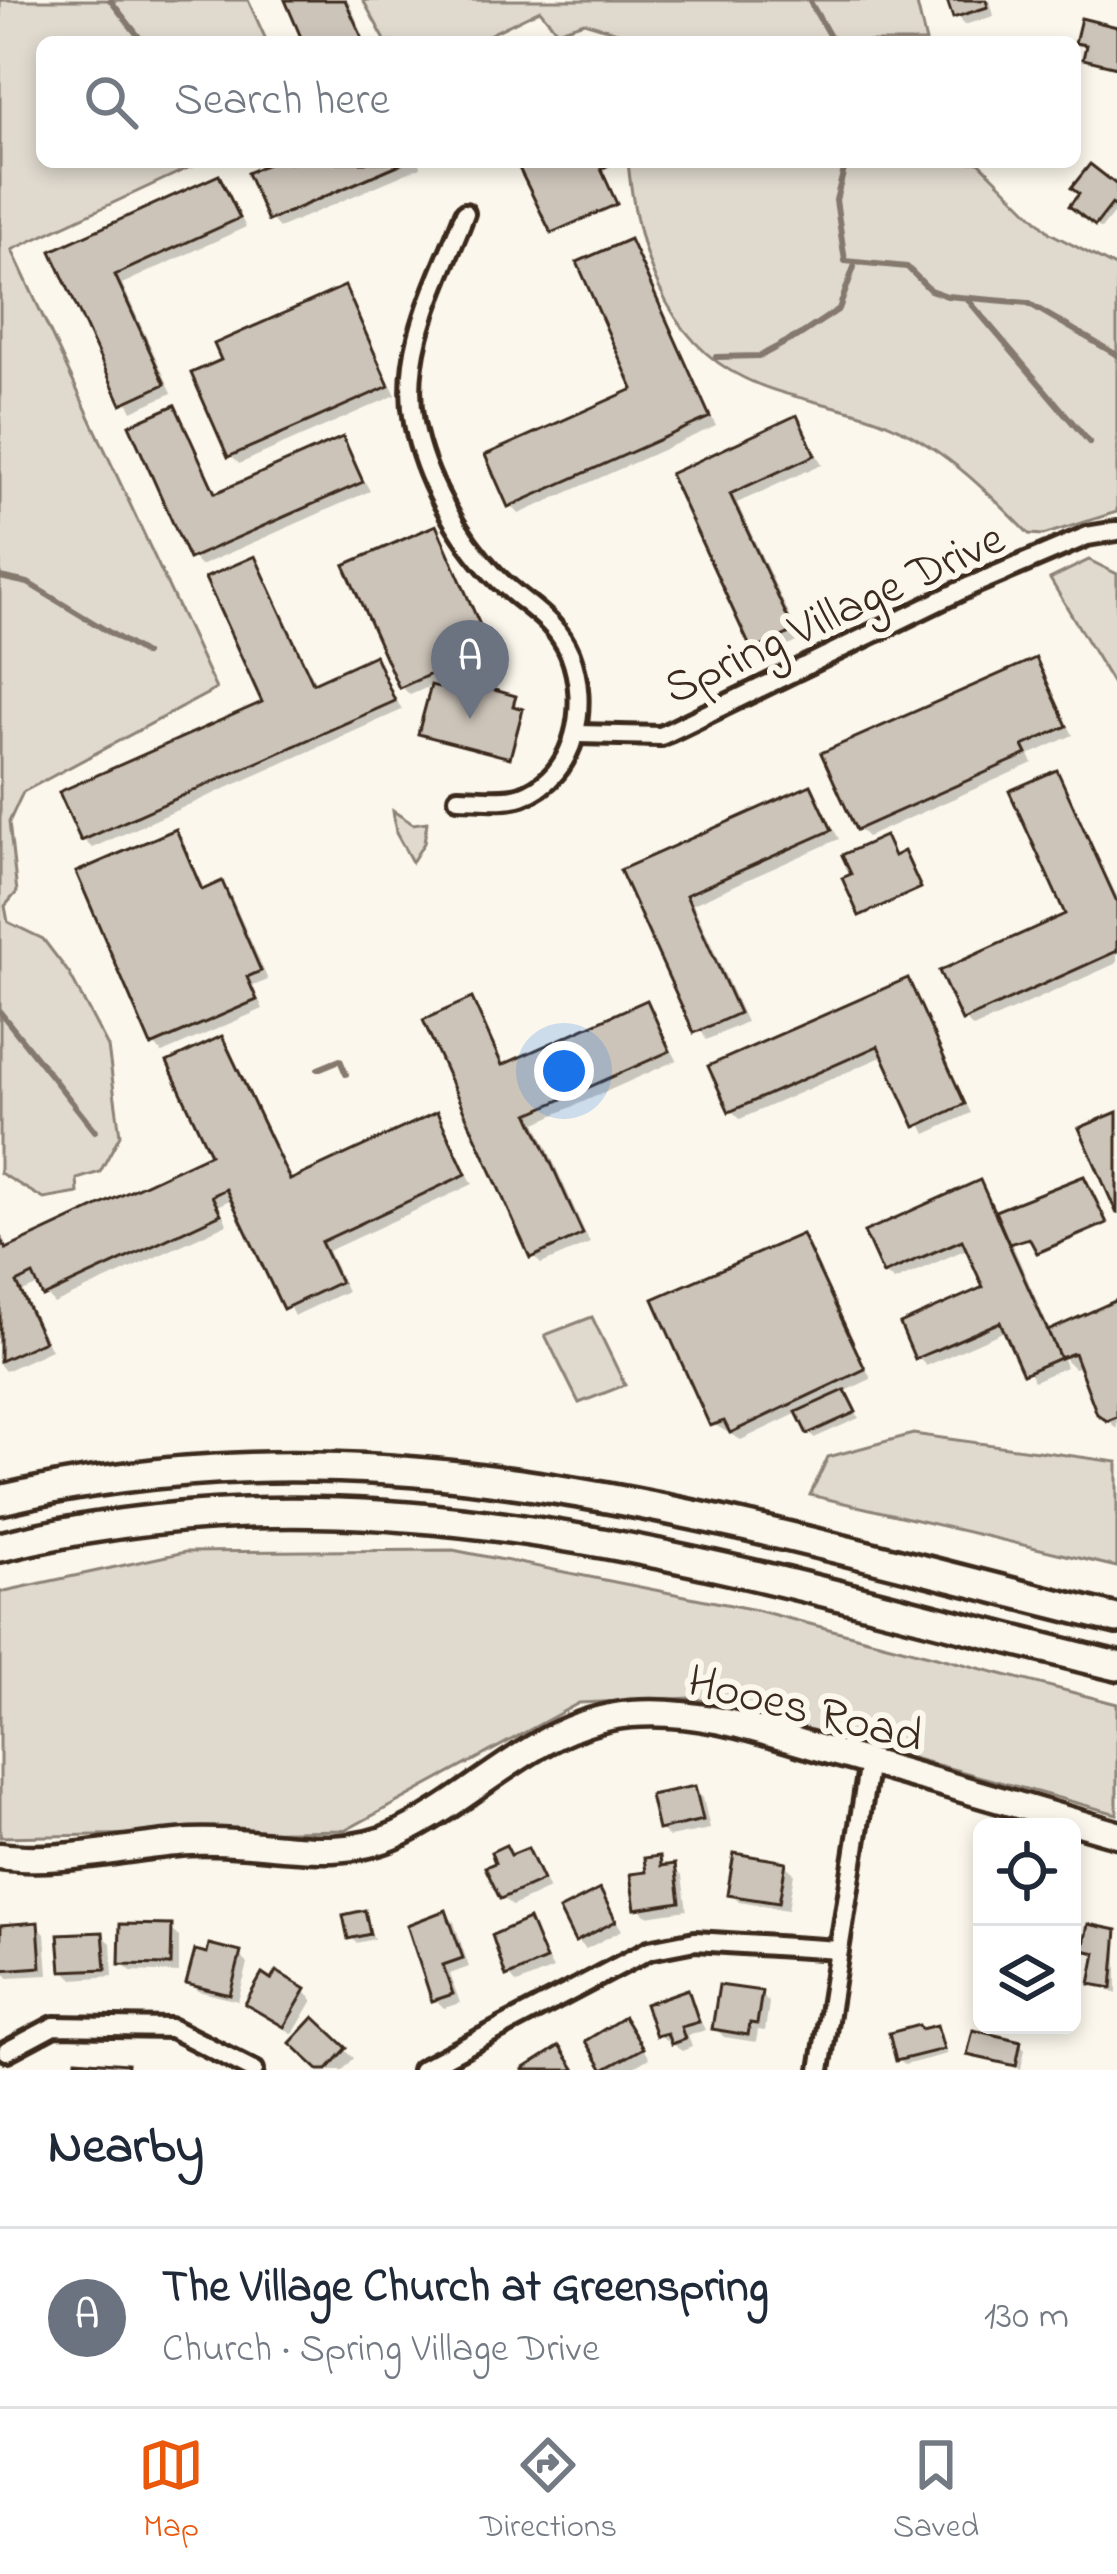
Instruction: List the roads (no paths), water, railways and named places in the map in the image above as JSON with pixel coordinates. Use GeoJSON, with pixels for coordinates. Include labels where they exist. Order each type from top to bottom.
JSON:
{"type":"FeatureCollection","features":[{"type":"Feature","properties":{"kind":"main road"},"geometry":{"type":"LineString","coordinates":[[0,1500],[116,1479],[252,1466],[473,1474],[626,1498],[1117,1619]]}},
{"type":"Feature","properties":{"kind":"main road"},"geometry":{"type":"LineString","coordinates":[[0,1546],[142,1521],[243,1511],[345,1510],[477,1520],[612,1543],[1117,1666]]}},
{"type":"Feature","properties":{"kind":"street"},"geometry":{"type":"LineString","coordinates":[[458,798],[522,796],[552,774],[578,734],[580,700],[569,654],[546,617],[494,576],[460,529],[436,486],[415,429],[410,361],[465,213]]}},
{"type":"Feature","properties":{"kind":"street","name":"Spring Village Drive"},"geometry":{"type":"LineString","coordinates":[[578,734],[661,736],[970,586],[1088,536],[1117,531]]}},
{"type":"Feature","properties":{"kind":"street","name":"Hooes Road"},"geometry":{"type":"LineString","coordinates":[[0,1856],[42,1858],[198,1841],[328,1850],[364,1846],[419,1823],[544,1740],[574,1726],[631,1714],[706,1718],[1117,1834]]}},
{"type":"Feature","properties":{"kind":"street"},"geometry":{"type":"LineString","coordinates":[[820,2070],[868,1762]]}},
{"type":"Feature","properties":{"kind":"street"},"geometry":{"type":"LineString","coordinates":[[421,2070],[649,1949],[695,1941],[839,1951]]}},
{"type":"Feature","properties":{"kind":"street"},"geometry":{"type":"LineString","coordinates":[[7,2051],[54,2026],[171,2028],[254,2070]]}},
{"type":"Feature","properties":{"kind":"waterway"},"geometry":{"type":"LineString","coordinates":[[110,0],[138,36]]}},
{"type":"Feature","properties":{"kind":"waterway"},"geometry":{"type":"LineString","coordinates":[[809,0],[830,36]]}},
{"type":"Feature","properties":{"kind":"waterway"},"geometry":{"type":"LineString","coordinates":[[844,168],[836,200],[845,261],[907,267],[930,290],[947,296],[1028,303],[1117,355]]}},
{"type":"Feature","properties":{"kind":"waterway"},"geometry":{"type":"LineString","coordinates":[[716,357],[760,356],[803,333],[839,309],[854,267]]}},
{"type":"Feature","properties":{"kind":"waterway"},"geometry":{"type":"LineString","coordinates":[[969,301],[1090,443]]}},
{"type":"Feature","properties":{"kind":"waterway"},"geometry":{"type":"LineString","coordinates":[[0,577],[28,583],[145,654]]}},
{"type":"Feature","properties":{"kind":"waterway"},"geometry":{"type":"LineString","coordinates":[[0,1012],[95,1131]]}},
{"type":"Feature","properties":{"kind":"waterway"},"geometry":{"type":"LineString","coordinates":[[318,1069],[340,1060],[346,1074]]}},
{"type":"Feature","properties":{"kind":"place","name":"The Village Church at Greenspring"},"geometry":{"type":"Point","coordinates":[470,719]}}]}
